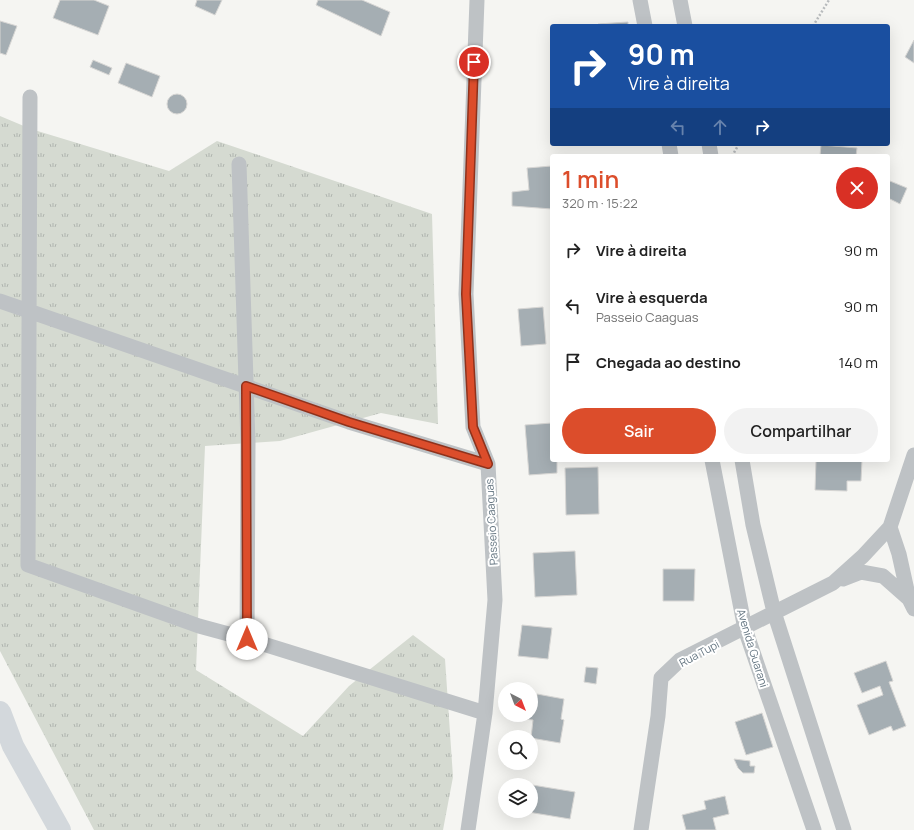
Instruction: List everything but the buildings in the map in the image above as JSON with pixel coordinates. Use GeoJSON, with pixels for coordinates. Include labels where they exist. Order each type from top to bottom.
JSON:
{"type":"FeatureCollection","features":[{"type":"Feature","properties":{"kind":"main road"},"geometry":{"type":"LineString","coordinates":[[0,712],[6,742],[60,830]]}},
{"type":"Feature","properties":{"kind":"street","name":"Passeio Caaguas"},"geometry":{"type":"LineString","coordinates":[[468,830],[485,713],[496,600],[488,464],[473,427],[466,294],[477,0]]}},
{"type":"Feature","properties":{"kind":"street"},"geometry":{"type":"LineString","coordinates":[[640,0],[645,24]]}},
{"type":"Feature","properties":{"kind":"street"},"geometry":{"type":"LineString","coordinates":[[680,0],[685,24]]}},
{"type":"Feature","properties":{"kind":"street"},"geometry":{"type":"LineString","coordinates":[[30,96],[28,565],[199,626],[247,639],[485,713]]}},
{"type":"Feature","properties":{"kind":"street"},"geometry":{"type":"LineString","coordinates":[[239,164],[246,386],[247,639]]}},
{"type":"Feature","properties":{"kind":"street"},"geometry":{"type":"LineString","coordinates":[[0,301],[349,422],[488,464]]}},
{"type":"Feature","properties":{"kind":"street"},"geometry":{"type":"LineString","coordinates":[[912,604],[900,554],[890,527],[914,455]]}},
{"type":"Feature","properties":{"kind":"street","name":"Avenida Guarani"},"geometry":{"type":"LineString","coordinates":[[712,462],[745,629],[814,830]]}},
{"type":"Feature","properties":{"kind":"street"},"geometry":{"type":"LineString","coordinates":[[742,462],[753,525],[774,612],[844,830]]}},
{"type":"Feature","properties":{"kind":"street","name":"Rua Tupi"},"geometry":{"type":"LineString","coordinates":[[833,583],[863,556],[890,527]]}},
{"type":"Feature","properties":{"kind":"street","name":"Rua Tupi"},"geometry":{"type":"LineString","coordinates":[[641,830],[658,716],[661,678],[680,660],[745,629],[774,612],[833,583],[861,572],[883,576],[912,604]]}},
{"type":"Feature","properties":{"kind":"path"},"geometry":{"type":"LineString","coordinates":[[814,24],[829,0]]}},
{"type":"Feature","properties":{"kind":"green space"},"geometry":{"type":"Polygon","coordinates":[[[0,116],[31,129],[169,171],[217,141],[432,214],[438,424],[381,413],[280,441],[205,446],[196,670],[303,736],[349,686],[413,635],[445,659],[453,777],[443,830],[94,830],[0,651],[0,116]]]}},
{"type":"Feature","properties":{"kind":"route"},"geometry":{"type":"LineString","coordinates":[[247,639],[248,443],[246,386],[349,422],[488,464],[473,427],[466,294],[466,259],[474,62]]}}]}
